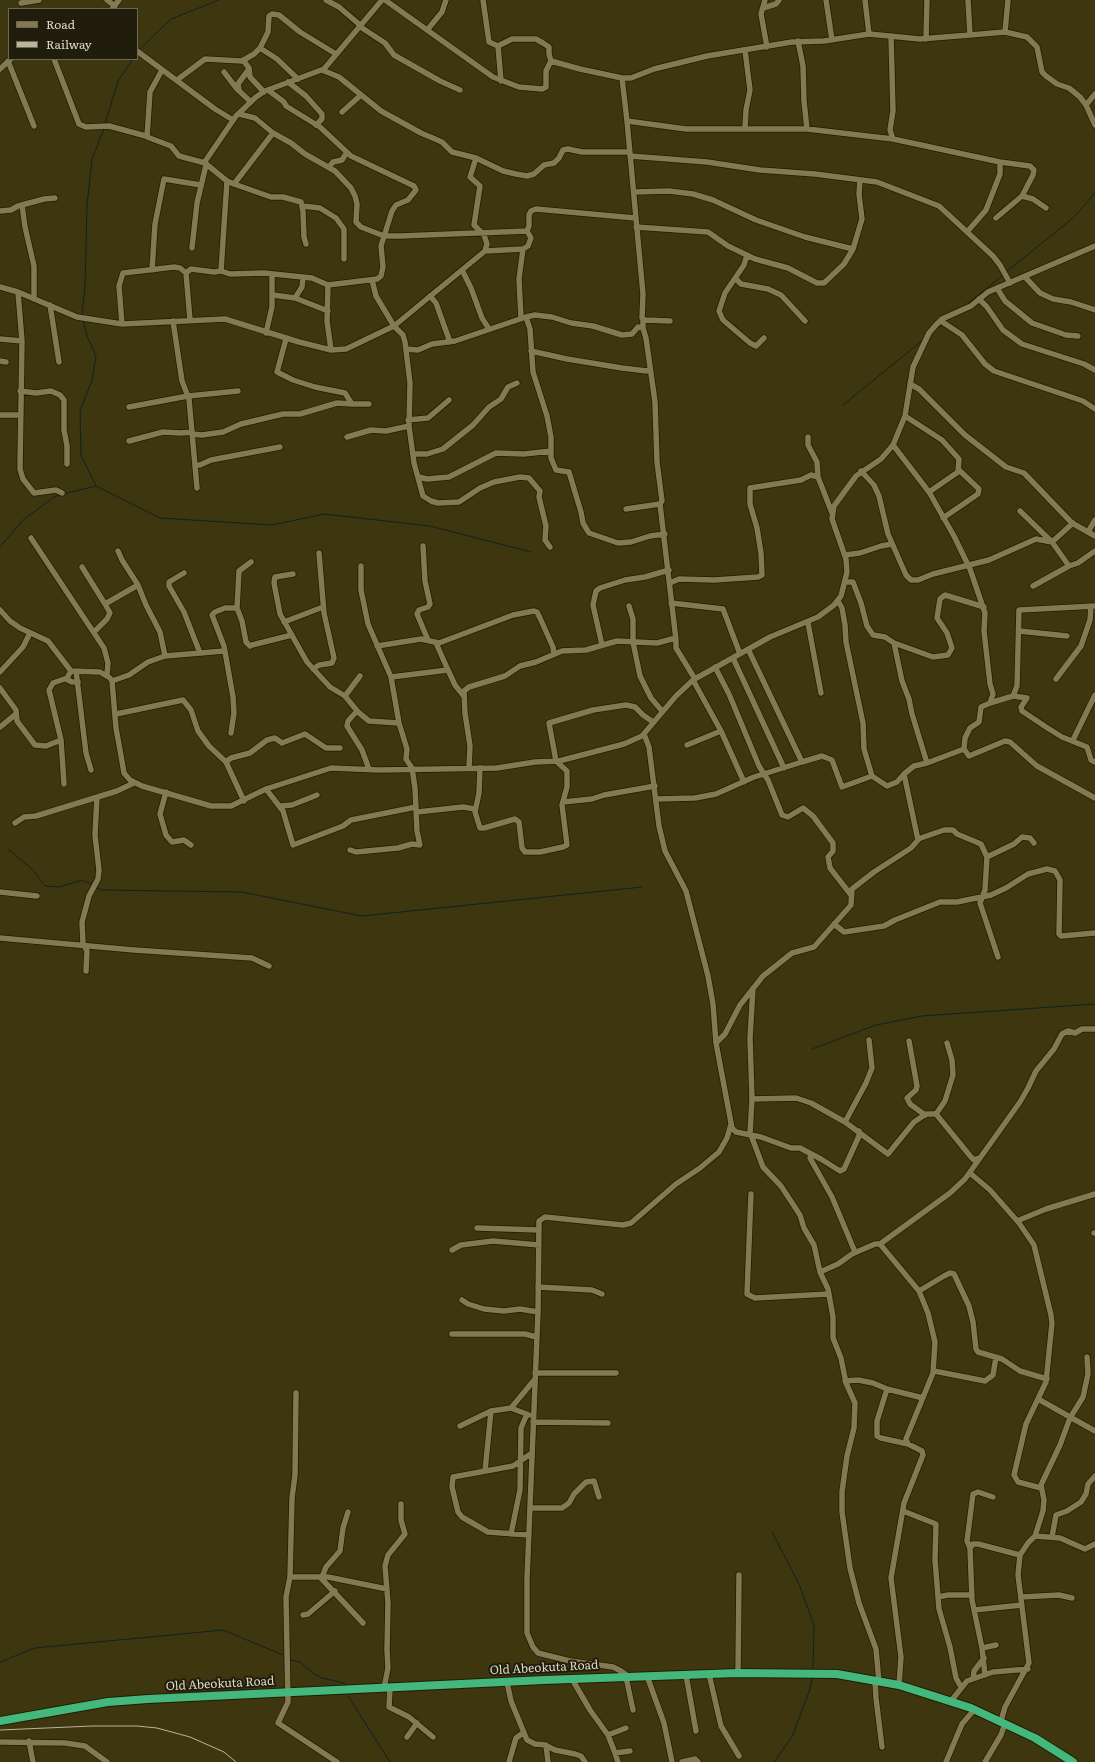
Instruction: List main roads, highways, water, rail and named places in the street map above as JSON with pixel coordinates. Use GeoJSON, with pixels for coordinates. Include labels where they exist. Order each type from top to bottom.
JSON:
{"type":"FeatureCollection","features":[{"type":"Feature","properties":{"kind":"highway","name":"Old Abeokuta Road"},"geometry":{"type":"LineString","coordinates":[[0,1721],[108,1702],[288,1692],[738,1672],[837,1674],[899,1685],[950,1701],[1003,1722],[1035,1738],[1073,1762]]}},
{"type":"Feature","properties":{"kind":"waterway"},"geometry":{"type":"LineString","coordinates":[[139,50],[171,19],[219,0]]}},
{"type":"Feature","properties":{"kind":"waterway"},"geometry":{"type":"LineString","coordinates":[[105,124],[118,81],[132,60]]}},
{"type":"Feature","properties":{"kind":"waterway"},"geometry":{"type":"LineString","coordinates":[[82,315],[85,287],[87,205],[92,159],[104,129]]}},
{"type":"Feature","properties":{"kind":"waterway"},"geometry":{"type":"LineString","coordinates":[[1006,272],[1073,218],[1095,193]]}},
{"type":"Feature","properties":{"kind":"waterway"},"geometry":{"type":"LineString","coordinates":[[966,305],[1002,276]]}},
{"type":"Feature","properties":{"kind":"waterway"},"geometry":{"type":"LineString","coordinates":[[83,320],[87,336],[96,356],[92,380],[80,411],[81,455],[96,486]]}},
{"type":"Feature","properties":{"kind":"waterway"},"geometry":{"type":"LineString","coordinates":[[935,330],[942,325]]}},
{"type":"Feature","properties":{"kind":"waterway"},"geometry":{"type":"LineString","coordinates":[[843,405],[923,340]]}},
{"type":"Feature","properties":{"kind":"waterway"},"geometry":{"type":"LineString","coordinates":[[63,494],[96,486],[160,518],[272,525],[324,514],[430,526],[531,552]]}},
{"type":"Feature","properties":{"kind":"waterway"},"geometry":{"type":"LineString","coordinates":[[0,547],[23,520],[54,497],[60,495]]}},
{"type":"Feature","properties":{"kind":"waterway"},"geometry":{"type":"LineString","coordinates":[[8,849],[33,870],[45,886],[59,887],[82,880],[93,885]]}},
{"type":"Feature","properties":{"kind":"waterway"},"geometry":{"type":"LineString","coordinates":[[96,887],[102,890],[242,892],[362,916],[642,887]]}},
{"type":"Feature","properties":{"kind":"waterway"},"geometry":{"type":"LineString","coordinates":[[812,1049],[876,1025],[922,1016],[1095,1004]]}},
{"type":"Feature","properties":{"kind":"waterway"},"geometry":{"type":"LineString","coordinates":[[772,1532],[799,1584],[814,1625],[813,1670]]}},
{"type":"Feature","properties":{"kind":"waterway"},"geometry":{"type":"LineString","coordinates":[[0,1662],[35,1648],[223,1630],[283,1655]]}},
{"type":"Feature","properties":{"kind":"waterway"},"geometry":{"type":"LineString","coordinates":[[291,1660],[300,1662],[314,1674],[322,1678],[344,1683],[345,1686]]}},
{"type":"Feature","properties":{"kind":"waterway"},"geometry":{"type":"LineString","coordinates":[[774,1762],[792,1737],[810,1689],[812,1678]]}},
{"type":"Feature","properties":{"kind":"waterway"},"geometry":{"type":"LineString","coordinates":[[348,1696],[390,1762]]}},
{"type":"Feature","properties":{"kind":"railway"},"geometry":{"type":"LineString","coordinates":[[0,1730],[92,1726],[137,1726],[157,1728],[190,1737],[224,1752],[236,1762]]}}]}
